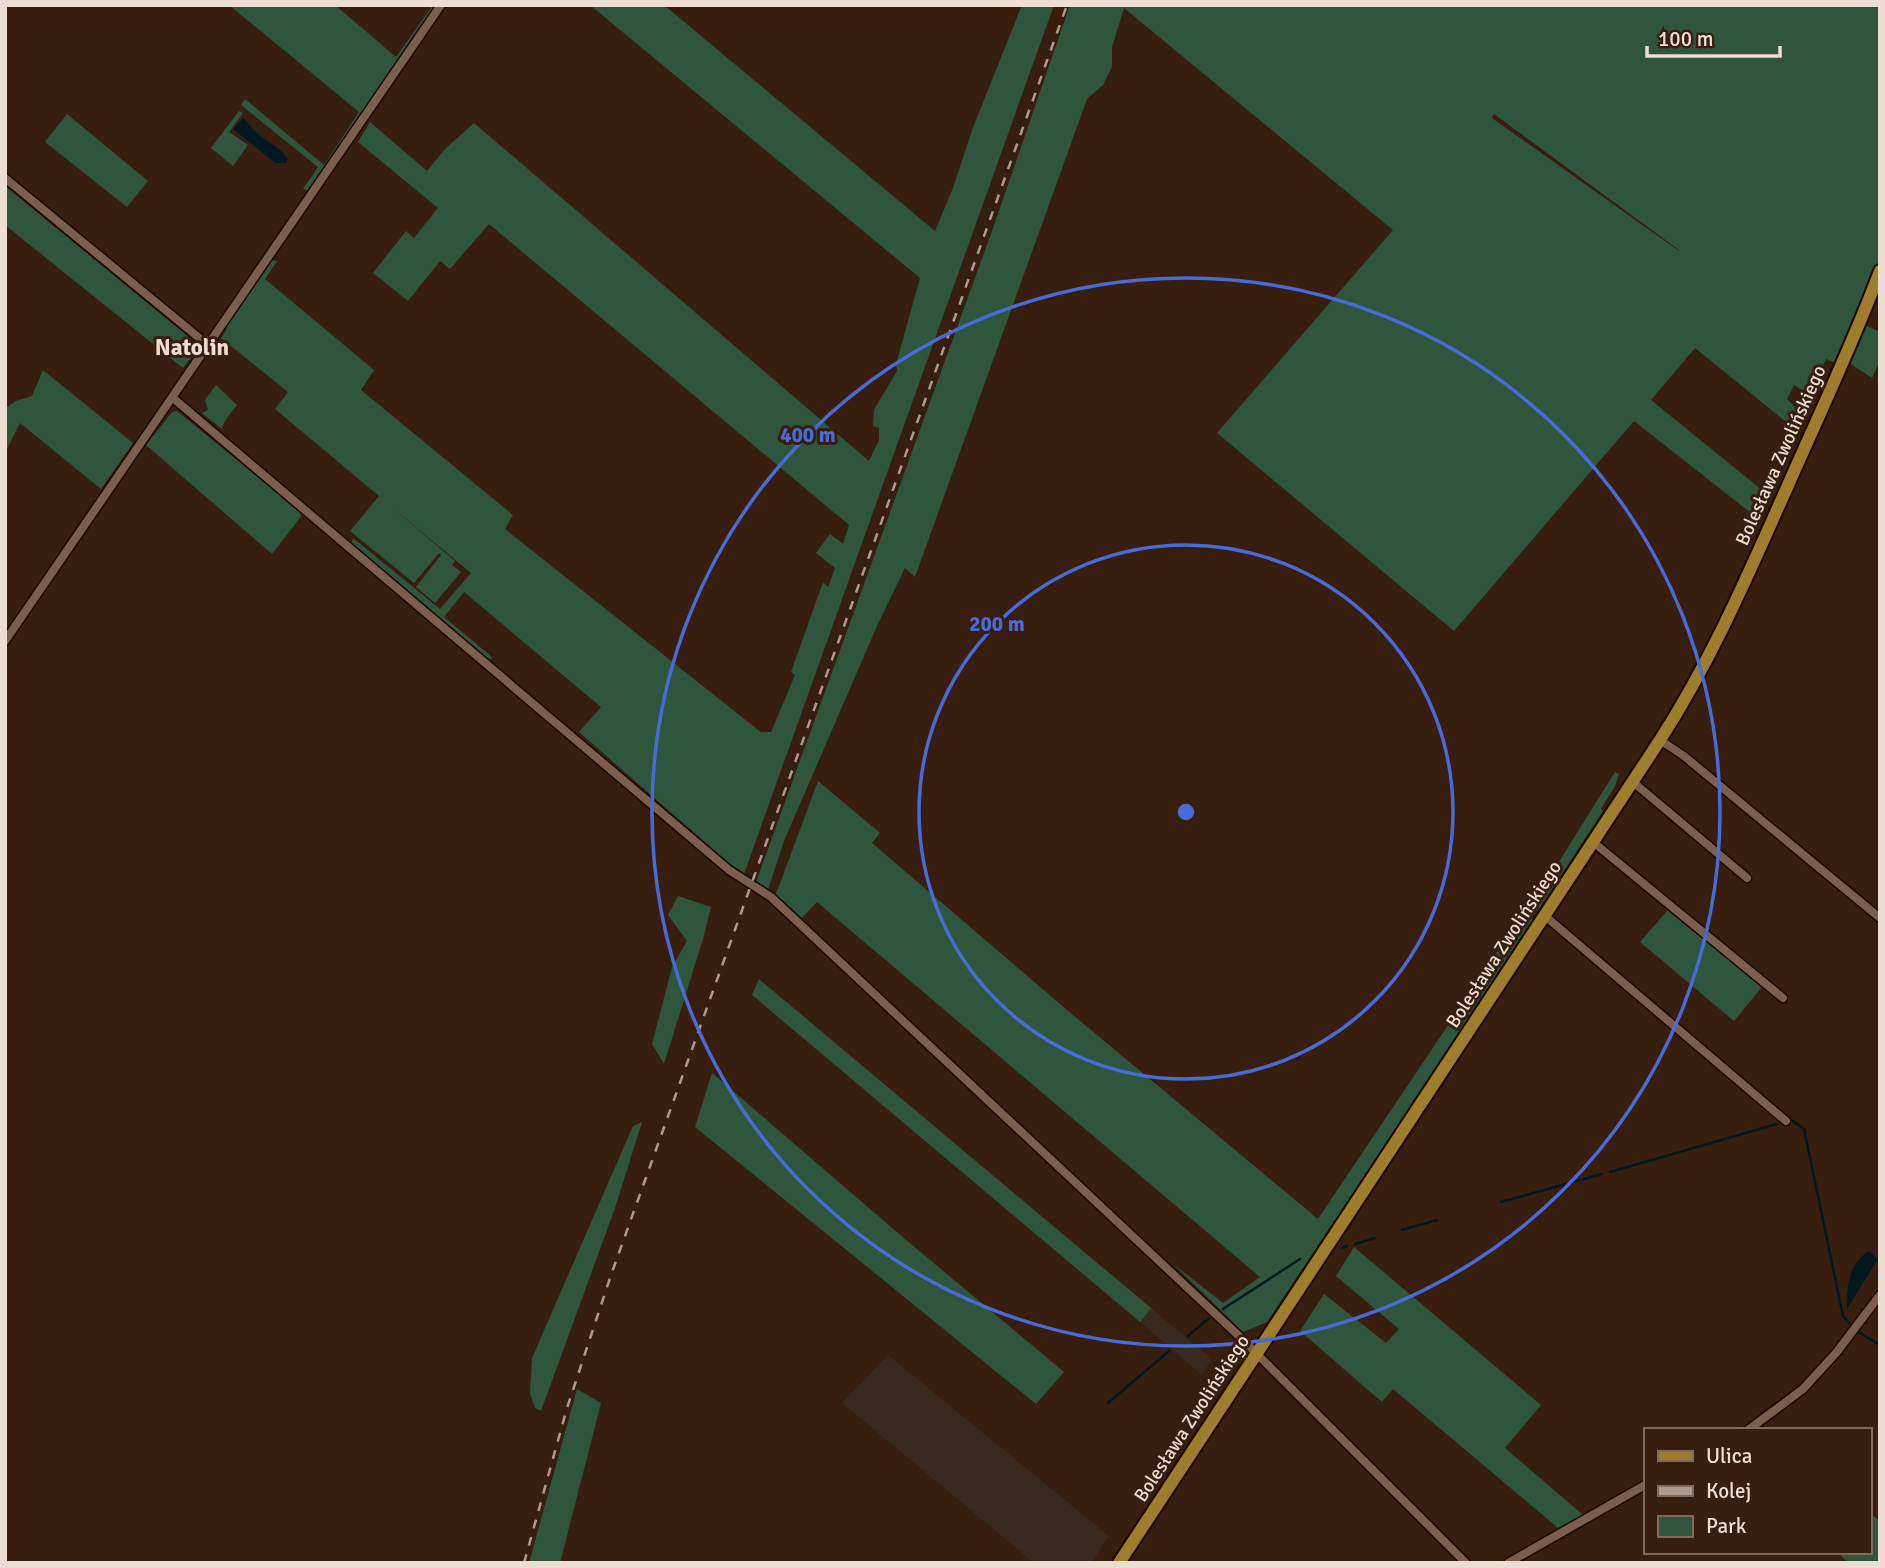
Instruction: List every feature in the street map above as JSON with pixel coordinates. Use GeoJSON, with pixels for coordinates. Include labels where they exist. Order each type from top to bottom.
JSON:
{"type":"FeatureCollection","features":[{"type":"Feature","properties":{"kind":"main road","name":"Bolesława Zwolińskiego"},"geometry":{"type":"LineString","coordinates":[[1119,1563],[1661,740],[1695,683],[1719,637],[1863,316],[1880,271]]}},
{"type":"Feature","properties":{"kind":"main road","name":"Bolesława Zwolińskiego"},"geometry":{"type":"LineString","coordinates":[[1863,316],[1880,285]]}},
{"type":"Feature","properties":{"kind":"street"},"geometry":{"type":"LineString","coordinates":[[5,641],[441,5]]}},
{"type":"Feature","properties":{"kind":"street"},"geometry":{"type":"LineString","coordinates":[[5,178],[209,346]]}},
{"type":"Feature","properties":{"kind":"street"},"geometry":{"type":"LineString","coordinates":[[173,398],[729,870],[771,897],[1163,1264],[1466,1563]]}},
{"type":"Feature","properties":{"kind":"street"},"geometry":{"type":"LineString","coordinates":[[1661,740],[1880,918]]}},
{"type":"Feature","properties":{"kind":"street"},"geometry":{"type":"LineString","coordinates":[[1633,782],[1747,878]]}},
{"type":"Feature","properties":{"kind":"street"},"geometry":{"type":"LineString","coordinates":[[1593,842],[1783,998]]}},
{"type":"Feature","properties":{"kind":"street"},"geometry":{"type":"LineString","coordinates":[[1545,916],[1786,1121]]}},
{"type":"Feature","properties":{"kind":"street"},"geometry":{"type":"LineString","coordinates":[[1751,1428],[1803,1389],[1836,1353],[1880,1295]]}},
{"type":"Feature","properties":{"kind":"street"},"geometry":{"type":"LineString","coordinates":[[1508,1563],[1644,1486]]}},
{"type":"Feature","properties":{"kind":"shaded area"},"geometry":{"type":"Polygon","coordinates":[[[1151,1308],[1212,1359],[1202,1375],[1140,1322],[1151,1308]]]}},
{"type":"Feature","properties":{"kind":"shaded area"},"geometry":{"type":"Polygon","coordinates":[[[888,1355],[1109,1536],[1091,1563],[1034,1563],[842,1403],[888,1355]]]}},
{"type":"Feature","properties":{"kind":"green space"},"geometry":{"type":"Polygon","coordinates":[[[229,5],[335,5],[396,57],[433,5],[437,5],[310,191],[303,189],[318,167],[241,105],[245,99],[324,165],[359,112],[229,5]]]}},
{"type":"Feature","properties":{"kind":"green space"},"geometry":{"type":"Polygon","coordinates":[[[590,5],[664,5],[935,231],[1022,5],[1054,5],[744,874],[728,865],[579,732],[601,707],[464,592],[444,617],[492,657],[489,660],[351,544],[353,538],[440,609],[471,573],[388,504],[455,561],[452,565],[461,572],[435,603],[416,587],[441,555],[439,553],[414,583],[350,531],[379,496],[275,409],[288,392],[221,338],[227,329],[225,328],[272,260],[277,261],[265,279],[374,370],[361,390],[513,515],[505,529],[757,729],[771,732],[795,675],[791,672],[823,582],[828,587],[835,568],[816,553],[830,534],[843,544],[849,525],[489,224],[450,269],[440,261],[408,301],[373,273],[406,231],[414,238],[438,208],[358,142],[370,122],[427,171],[445,149],[474,123],[869,461],[879,440],[879,428],[873,426],[874,410],[897,371],[896,364],[920,278],[590,5]]]}},
{"type":"Feature","properties":{"kind":"green space"},"geometry":{"type":"Polygon","coordinates":[[[1070,5],[1880,7],[1880,261],[1836,363],[1826,359],[1810,395],[1794,385],[1787,399],[1801,413],[1791,426],[1695,348],[1651,400],[1768,495],[1756,517],[1634,421],[1454,631],[1217,433],[1393,230],[1124,8],[1112,47],[1112,67],[1103,85],[1087,99],[915,577],[905,568],[877,626],[784,841],[768,890],[756,882],[992,231],[1070,5]],[[1494,114],[1492,118],[1679,250],[1494,114]]]}},
{"type":"Feature","properties":{"kind":"green space"},"geometry":{"type":"Polygon","coordinates":[[[239,111],[243,113],[229,132],[248,145],[233,166],[211,148],[239,111]]]}},
{"type":"Feature","properties":{"kind":"green space"},"geometry":{"type":"Polygon","coordinates":[[[67,114],[148,181],[127,207],[45,142],[67,114]]]}},
{"type":"Feature","properties":{"kind":"green space"},"geometry":{"type":"Polygon","coordinates":[[[5,186],[191,339],[193,355],[183,368],[5,225],[5,186]]]}},
{"type":"Feature","properties":{"kind":"green space"},"geometry":{"type":"Polygon","coordinates":[[[1864,327],[1880,332],[1880,360],[1872,378],[1848,362],[1864,327]]]}},
{"type":"Feature","properties":{"kind":"green space"},"geometry":{"type":"Polygon","coordinates":[[[43,370],[133,443],[101,489],[20,423],[5,453],[5,408],[32,396],[43,370]]]}},
{"type":"Feature","properties":{"kind":"green space"},"geometry":{"type":"Polygon","coordinates":[[[216,385],[237,405],[222,429],[202,413],[208,410],[205,400],[216,385]]]}},
{"type":"Feature","properties":{"kind":"green space"},"geometry":{"type":"Polygon","coordinates":[[[177,411],[303,514],[272,554],[146,445],[172,412],[177,411]]]}},
{"type":"Feature","properties":{"kind":"green space"},"geometry":{"type":"Polygon","coordinates":[[[1615,772],[1619,774],[1601,809],[1603,811],[1537,912],[1532,905],[1615,772]]]}},
{"type":"Feature","properties":{"kind":"green space"},"geometry":{"type":"Polygon","coordinates":[[[818,781],[880,833],[872,843],[1318,1219],[1524,912],[1532,919],[1533,924],[1267,1322],[1243,1332],[1172,1263],[1223,1303],[1260,1277],[817,902],[802,918],[776,894],[818,781]]]}},
{"type":"Feature","properties":{"kind":"green space"},"geometry":{"type":"Polygon","coordinates":[[[678,896],[711,907],[664,1064],[652,1044],[672,967],[687,941],[668,915],[678,896]]]}},
{"type":"Feature","properties":{"kind":"green space"},"geometry":{"type":"Polygon","coordinates":[[[1668,910],[1762,987],[1734,1021],[1640,942],[1668,910]]]}},
{"type":"Feature","properties":{"kind":"green space"},"geometry":{"type":"Polygon","coordinates":[[[759,979],[1151,1308],[1140,1322],[752,995],[759,979]]]}},
{"type":"Feature","properties":{"kind":"green space"},"geometry":{"type":"Polygon","coordinates":[[[712,1073],[1064,1372],[1036,1404],[695,1127],[712,1073]]]}},
{"type":"Feature","properties":{"kind":"green space"},"geometry":{"type":"Polygon","coordinates":[[[642,1122],[615,1208],[541,1411],[535,1408],[530,1393],[532,1358],[633,1126],[642,1122]]]}},
{"type":"Feature","properties":{"kind":"green space"},"geometry":{"type":"Polygon","coordinates":[[[1354,1247],[1541,1405],[1505,1448],[1583,1515],[1558,1528],[1393,1389],[1382,1402],[1300,1331],[1324,1294],[1386,1343],[1399,1329],[1336,1276],[1354,1247]]]}},
{"type":"Feature","properties":{"kind":"green space"},"geometry":{"type":"Polygon","coordinates":[[[577,1389],[601,1403],[560,1563],[529,1563],[577,1389]]]}},
{"type":"Feature","properties":{"kind":"green space"},"geometry":{"type":"Polygon","coordinates":[[[1871,1514],[1880,1521],[1880,1563],[1843,1563],[1846,1561],[1840,1554],[1871,1554],[1871,1514]]]}},
{"type":"Feature","properties":{"kind":"water"},"geometry":{"type":"Polygon","coordinates":[[[243,118],[259,135],[285,155],[288,159],[286,163],[275,163],[233,129],[243,118]]]}},
{"type":"Feature","properties":{"kind":"water"},"geometry":{"type":"Polygon","coordinates":[[[1869,1251],[1878,1259],[1847,1309],[1847,1293],[1853,1269],[1869,1251]]]}},
{"type":"Feature","properties":{"kind":"waterway"},"geometry":{"type":"LineString","coordinates":[[1790,1119],[1804,1129],[1843,1316],[1850,1324]]}},
{"type":"Feature","properties":{"kind":"waterway"},"geometry":{"type":"LineString","coordinates":[[1610,1172],[1777,1124]]}},
{"type":"Feature","properties":{"kind":"waterway"},"geometry":{"type":"LineString","coordinates":[[1501,1202],[1602,1174]]}},
{"type":"Feature","properties":{"kind":"waterway"},"geometry":{"type":"LineString","coordinates":[[1402,1230],[1437,1220]]}},
{"type":"Feature","properties":{"kind":"waterway"},"geometry":{"type":"LineString","coordinates":[[1355,1244],[1375,1238]]}},
{"type":"Feature","properties":{"kind":"waterway"},"geometry":{"type":"LineString","coordinates":[[1342,1248],[1347,1246]]}},
{"type":"Feature","properties":{"kind":"waterway"},"geometry":{"type":"LineString","coordinates":[[1223,1309],[1300,1259]]}},
{"type":"Feature","properties":{"kind":"waterway"},"geometry":{"type":"LineString","coordinates":[[1188,1336],[1209,1318]]}},
{"type":"Feature","properties":{"kind":"waterway"},"geometry":{"type":"LineString","coordinates":[[1858,1332],[1880,1345]]}},
{"type":"Feature","properties":{"kind":"waterway"},"geometry":{"type":"LineString","coordinates":[[1108,1403],[1169,1351]]}},
{"type":"Feature","properties":{"kind":"railway"},"geometry":{"type":"LineString","coordinates":[[524,1563],[567,1408],[611,1275],[1067,5]]}},
{"type":"Feature","properties":{"kind":"district","name":"Natolin"},"geometry":{"type":"Point","coordinates":[192,347]}}]}
